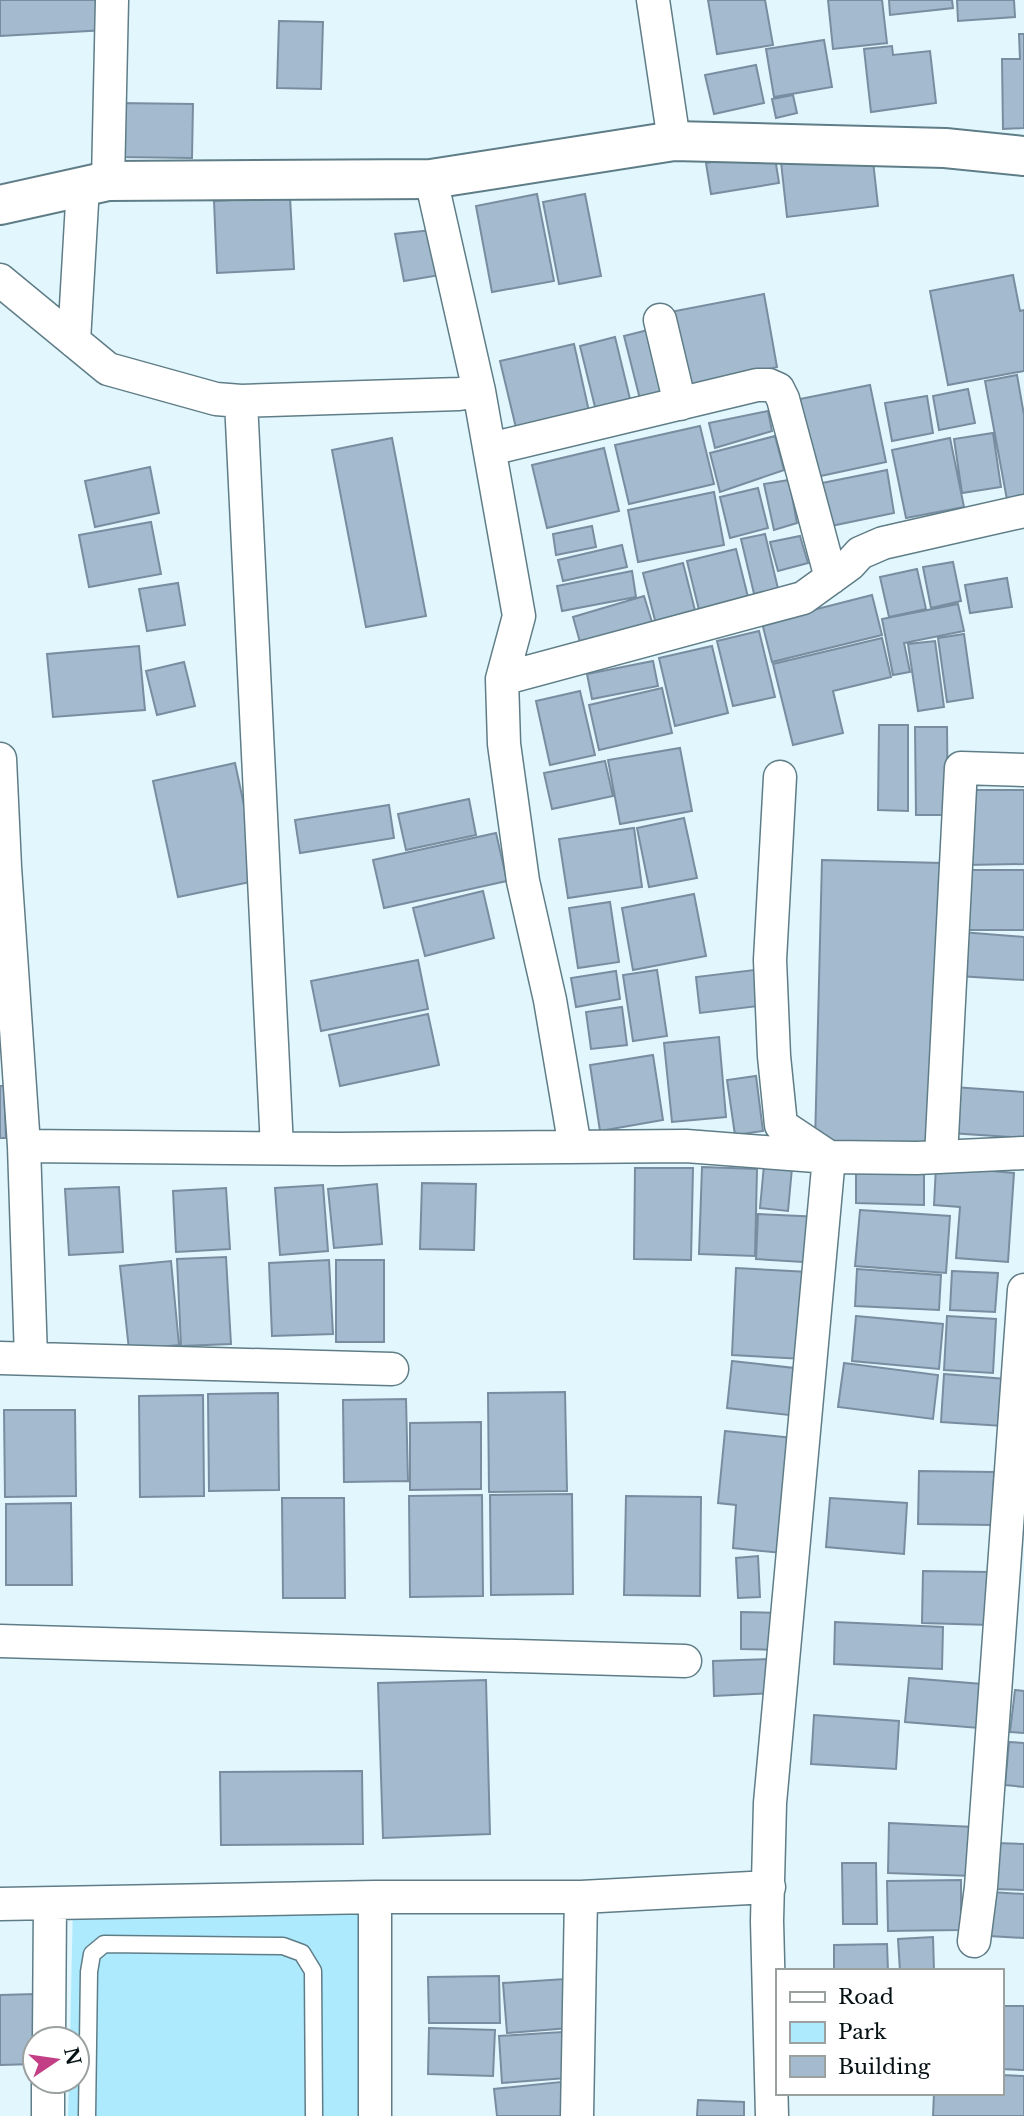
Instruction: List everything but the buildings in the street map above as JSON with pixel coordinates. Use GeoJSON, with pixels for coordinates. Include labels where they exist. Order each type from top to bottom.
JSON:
{"type":"FeatureCollection","features":[{"type":"Feature","properties":{"kind":"street"},"geometry":{"type":"LineString","coordinates":[[74,341],[95,183],[112,0]]}},
{"type":"Feature","properties":{"kind":"street"},"geometry":{"type":"LineString","coordinates":[[653,0],[674,141]]}},
{"type":"Feature","properties":{"kind":"street"},"geometry":{"type":"LineString","coordinates":[[0,205],[95,183],[431,179],[674,141],[945,148],[1024,156]]}},
{"type":"Feature","properties":{"kind":"street"},"geometry":{"type":"LineString","coordinates":[[431,179],[479,391],[519,616],[502,679],[504,744],[523,881],[550,1000],[575,1147]]}},
{"type":"Feature","properties":{"kind":"street"},"geometry":{"type":"LineString","coordinates":[[0,280],[108,369],[216,399],[241,401],[459,394],[479,391]]}},
{"type":"Feature","properties":{"kind":"street"},"geometry":{"type":"LineString","coordinates":[[660,320],[680,404]]}},
{"type":"Feature","properties":{"kind":"street"},"geometry":{"type":"LineString","coordinates":[[490,449],[757,385],[778,388],[831,578]]}},
{"type":"Feature","properties":{"kind":"street"},"geometry":{"type":"LineString","coordinates":[[241,401],[277,1148]]}},
{"type":"Feature","properties":{"kind":"street"},"geometry":{"type":"LineString","coordinates":[[502,679],[803,598],[860,553],[883,543],[1024,511]]}},
{"type":"Feature","properties":{"kind":"street"},"geometry":{"type":"LineString","coordinates":[[0,759],[24,1146],[15,1358],[392,1369]]}},
{"type":"Feature","properties":{"kind":"street"},"geometry":{"type":"LineString","coordinates":[[941,1157],[961,768],[1024,770]]}},
{"type":"Feature","properties":{"kind":"street"},"geometry":{"type":"LineString","coordinates":[[780,778],[770,960],[774,1056],[781,1125],[829,1157]]}},
{"type":"Feature","properties":{"kind":"street"},"geometry":{"type":"LineString","coordinates":[[24,1146],[686,1146],[829,1157],[941,1157],[1024,1153]]}},
{"type":"Feature","properties":{"kind":"street"},"geometry":{"type":"LineString","coordinates":[[772,2116],[767,1921],[770,1803],[829,1157]]}},
{"type":"Feature","properties":{"kind":"street"},"geometry":{"type":"LineString","coordinates":[[974,1941],[981,1887],[1024,1290]]}},
{"type":"Feature","properties":{"kind":"street"},"geometry":{"type":"LineString","coordinates":[[0,1641],[685,1661]]}},
{"type":"Feature","properties":{"kind":"street"},"geometry":{"type":"LineString","coordinates":[[0,1904],[375,1897],[581,1897],[769,1887]]}},
{"type":"Feature","properties":{"kind":"street"},"geometry":{"type":"LineString","coordinates":[[375,1897],[375,2116]]}},
{"type":"Feature","properties":{"kind":"street"},"geometry":{"type":"LineString","coordinates":[[577,2116],[581,1897]]}},
{"type":"Feature","properties":{"kind":"street"},"geometry":{"type":"LineString","coordinates":[[49,2025],[50,1904]]}},
{"type":"Feature","properties":{"kind":"street"},"geometry":{"type":"LineString","coordinates":[[48,2095],[48,2116]]}},
{"type":"Feature","properties":{"kind":"lane"},"geometry":{"type":"LineString","coordinates":[[87,2116],[90,1963],[92,1954],[104,1944],[118,1944],[283,1946],[302,1953],[313,1971],[314,2116]]}},
{"type":"Feature","properties":{"kind":"green space"},"geometry":{"type":"Polygon","coordinates":[[[73,1904],[391,1913],[386,2116],[68,2116],[69,2095],[91,2095],[91,2025],[70,2025],[73,1904]]]}}]}
